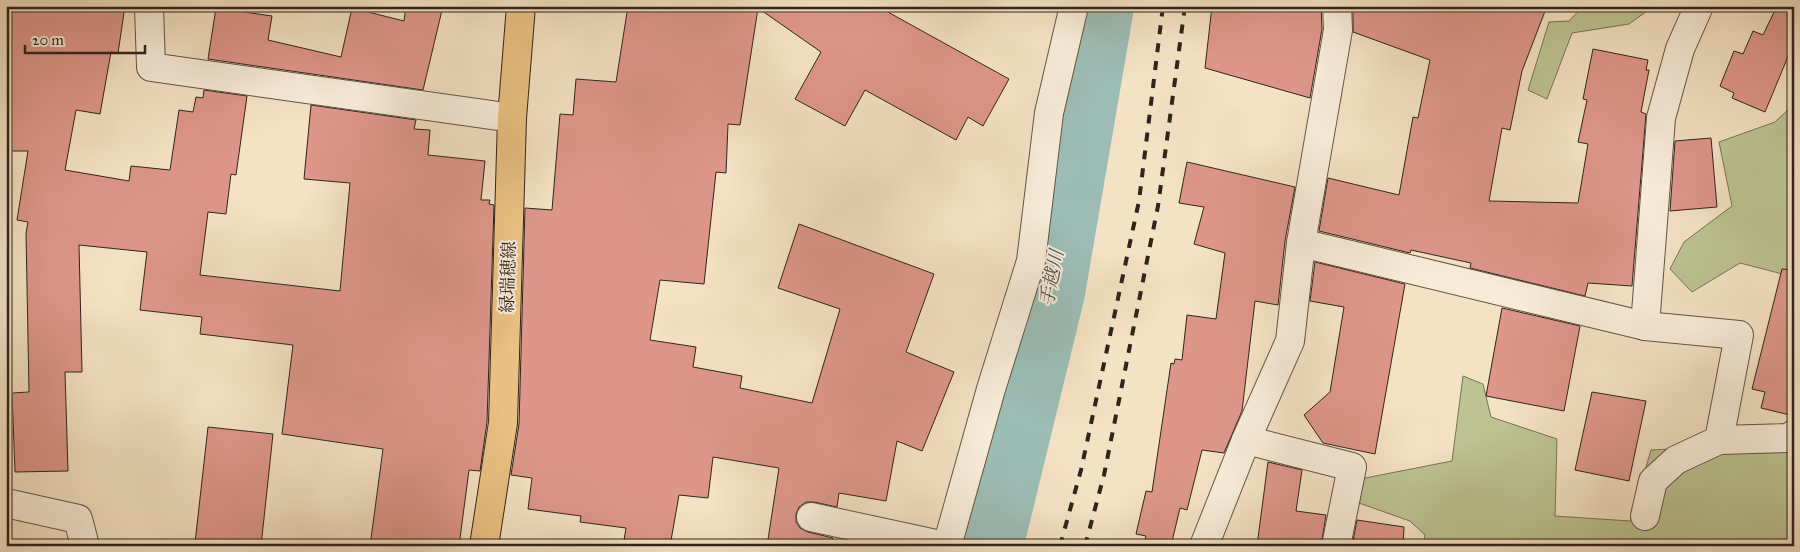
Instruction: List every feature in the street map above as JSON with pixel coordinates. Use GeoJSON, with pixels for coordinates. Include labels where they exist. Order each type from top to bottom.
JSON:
{"type":"FeatureCollection","features":[{"type":"Feature","properties":{"kind":"main road","name":"緑瑞穂線"},"geometry":{"type":"LineString","coordinates":[[484,546],[503,423],[512,118],[521,6]]}},
{"type":"Feature","properties":{"kind":"street"},"geometry":{"type":"LineString","coordinates":[[149,6],[151,67],[512,118]]}},
{"type":"Feature","properties":{"kind":"street"},"geometry":{"type":"LineString","coordinates":[[811,517],[946,546],[991,389],[1031,261],[1049,113],[1074,6]]}},
{"type":"Feature","properties":{"kind":"street"},"geometry":{"type":"LineString","coordinates":[[1204,546],[1246,440],[1290,341],[1301,243],[1338,30],[1337,6]]}},
{"type":"Feature","properties":{"kind":"street"},"geometry":{"type":"LineString","coordinates":[[1645,326],[1661,118],[1680,49],[1699,6]]}},
{"type":"Feature","properties":{"kind":"street"},"geometry":{"type":"LineString","coordinates":[[1301,243],[1645,326],[1739,335],[1719,440]]}},
{"type":"Feature","properties":{"kind":"street"},"geometry":{"type":"LineString","coordinates":[[1645,516],[1653,481],[1676,460],[1719,440],[1789,438],[1794,434]]}},
{"type":"Feature","properties":{"kind":"street"},"geometry":{"type":"LineString","coordinates":[[1246,440],[1352,467],[1336,546]]}},
{"type":"Feature","properties":{"kind":"street"},"geometry":{"type":"LineString","coordinates":[[6,503],[78,518],[85,546]]}},
{"type":"Feature","properties":{"kind":"green space"},"geometry":{"type":"Polygon","coordinates":[[[1583,6],[1654,6],[1629,24],[1572,33],[1547,99],[1528,90],[1549,22],[1569,21],[1583,6]]]}},
{"type":"Feature","properties":{"kind":"green space"},"geometry":{"type":"Polygon","coordinates":[[[1794,104],[1794,277],[1740,263],[1692,292],[1670,269],[1684,242],[1732,206],[1719,142],[1775,122],[1794,104]]]}},
{"type":"Feature","properties":{"kind":"green space"},"geometry":{"type":"Polygon","coordinates":[[[1463,376],[1483,384],[1491,417],[1557,439],[1555,516],[1630,521],[1651,450],[1794,444],[1794,546],[1423,546],[1425,535],[1410,521],[1356,502],[1360,479],[1452,461],[1463,376]]]}},
{"type":"Feature","properties":{"kind":"building"},"geometry":{"type":"Polygon","coordinates":[[[6,6],[125,6],[118,53],[111,52],[100,114],[76,110],[65,170],[129,181],[131,166],[170,170],[179,110],[193,112],[196,97],[203,98],[204,90],[247,96],[236,175],[231,174],[226,214],[208,212],[200,275],[340,291],[350,183],[304,179],[311,105],[416,120],[414,129],[430,130],[428,155],[485,161],[481,200],[490,200],[489,204],[494,205],[487,422],[480,471],[469,470],[459,546],[370,546],[383,449],[282,434],[293,345],[200,334],[202,317],[140,310],[147,252],[79,245],[82,372],[65,372],[68,471],[15,472],[12,393],[29,392],[26,233],[28,222],[17,220],[28,151],[6,151],[6,6]]]}},
{"type":"Feature","properties":{"kind":"building"},"geometry":{"type":"Polygon","coordinates":[[[406,6],[443,6],[423,90],[208,59],[216,8],[272,16],[268,40],[341,57],[352,8],[404,21],[406,6]]]}},
{"type":"Feature","properties":{"kind":"building"},"geometry":{"type":"Polygon","coordinates":[[[628,6],[877,6],[1009,79],[983,126],[968,117],[956,140],[865,90],[845,126],[795,99],[821,52],[758,8],[740,125],[728,124],[726,173],[716,172],[704,284],[660,280],[650,340],[696,347],[693,367],[742,376],[740,388],[812,403],[840,309],[778,288],[799,224],[934,274],[906,352],[954,372],[922,451],[897,441],[886,501],[839,493],[837,507],[806,502],[799,507],[796,514],[796,522],[800,528],[808,532],[833,538],[832,546],[767,546],[779,468],[713,457],[708,498],[679,495],[670,546],[624,540],[626,528],[580,522],[581,516],[528,509],[532,478],[511,475],[519,424],[525,208],[552,210],[560,114],[573,115],[576,79],[616,82],[628,6]]]}},
{"type":"Feature","properties":{"kind":"building"},"geometry":{"type":"Polygon","coordinates":[[[1212,6],[1321,6],[1322,29],[1310,98],[1205,68],[1212,6]]]}},
{"type":"Feature","properties":{"kind":"building"},"geometry":{"type":"Polygon","coordinates":[[[1353,6],[1547,6],[1522,71],[1510,130],[1502,128],[1489,201],[1578,203],[1588,144],[1578,142],[1587,100],[1583,99],[1593,49],[1648,60],[1646,70],[1649,70],[1641,112],[1646,114],[1632,286],[1588,283],[1585,296],[1470,268],[1471,263],[1411,250],[1410,253],[1319,231],[1328,178],[1399,195],[1413,117],[1418,118],[1430,60],[1353,32],[1353,6]]]}},
{"type":"Feature","properties":{"kind":"building"},"geometry":{"type":"Polygon","coordinates":[[[1777,6],[1794,6],[1794,42],[1765,112],[1732,98],[1734,93],[1720,86],[1734,51],[1743,54],[1753,31],[1763,35],[1777,6]]]}},
{"type":"Feature","properties":{"kind":"building"},"geometry":{"type":"Polygon","coordinates":[[[1711,138],[1717,207],[1670,211],[1675,141],[1711,138]]]}},
{"type":"Feature","properties":{"kind":"building"},"geometry":{"type":"Polygon","coordinates":[[[1187,162],[1295,187],[1285,241],[1278,305],[1255,301],[1242,411],[1224,453],[1202,450],[1187,510],[1180,508],[1171,546],[1144,546],[1146,536],[1136,534],[1146,491],[1152,492],[1171,363],[1174,364],[1175,359],[1182,360],[1187,315],[1216,319],[1225,253],[1194,244],[1204,207],[1179,203],[1187,162]]]}},
{"type":"Feature","properties":{"kind":"building"},"geometry":{"type":"Polygon","coordinates":[[[1315,262],[1405,284],[1375,454],[1323,443],[1304,415],[1330,392],[1344,307],[1310,301],[1315,262]]]}},
{"type":"Feature","properties":{"kind":"building"},"geometry":{"type":"Polygon","coordinates":[[[1782,269],[1794,270],[1794,416],[1761,408],[1765,392],[1752,389],[1782,269]]]}},
{"type":"Feature","properties":{"kind":"building"},"geometry":{"type":"Polygon","coordinates":[[[1502,308],[1580,326],[1564,411],[1486,396],[1502,308]]]}},
{"type":"Feature","properties":{"kind":"building"},"geometry":{"type":"Polygon","coordinates":[[[1592,392],[1646,401],[1629,481],[1575,470],[1592,392]]]}},
{"type":"Feature","properties":{"kind":"building"},"geometry":{"type":"Polygon","coordinates":[[[208,427],[273,434],[261,546],[218,546],[195,543],[208,427]]]}},
{"type":"Feature","properties":{"kind":"building"},"geometry":{"type":"Polygon","coordinates":[[[1268,462],[1302,470],[1296,511],[1326,515],[1321,546],[1257,546],[1268,462]]]}},
{"type":"Feature","properties":{"kind":"building"},"geometry":{"type":"Polygon","coordinates":[[[1357,520],[1404,527],[1403,546],[1352,546],[1357,520]]]}},
{"type":"Feature","properties":{"kind":"waterway","name":"手越川"},"geometry":{"type":"LineString","coordinates":[[987,546],[1049,292],[1098,6]]}},
{"type":"Feature","properties":{"kind":"railway"},"geometry":{"type":"LineString","coordinates":[[1060,546],[1081,470],[1139,201],[1163,6]]}},
{"type":"Feature","properties":{"kind":"railway"},"geometry":{"type":"LineString","coordinates":[[1085,546],[1104,475],[1158,206],[1185,6]]}}]}
